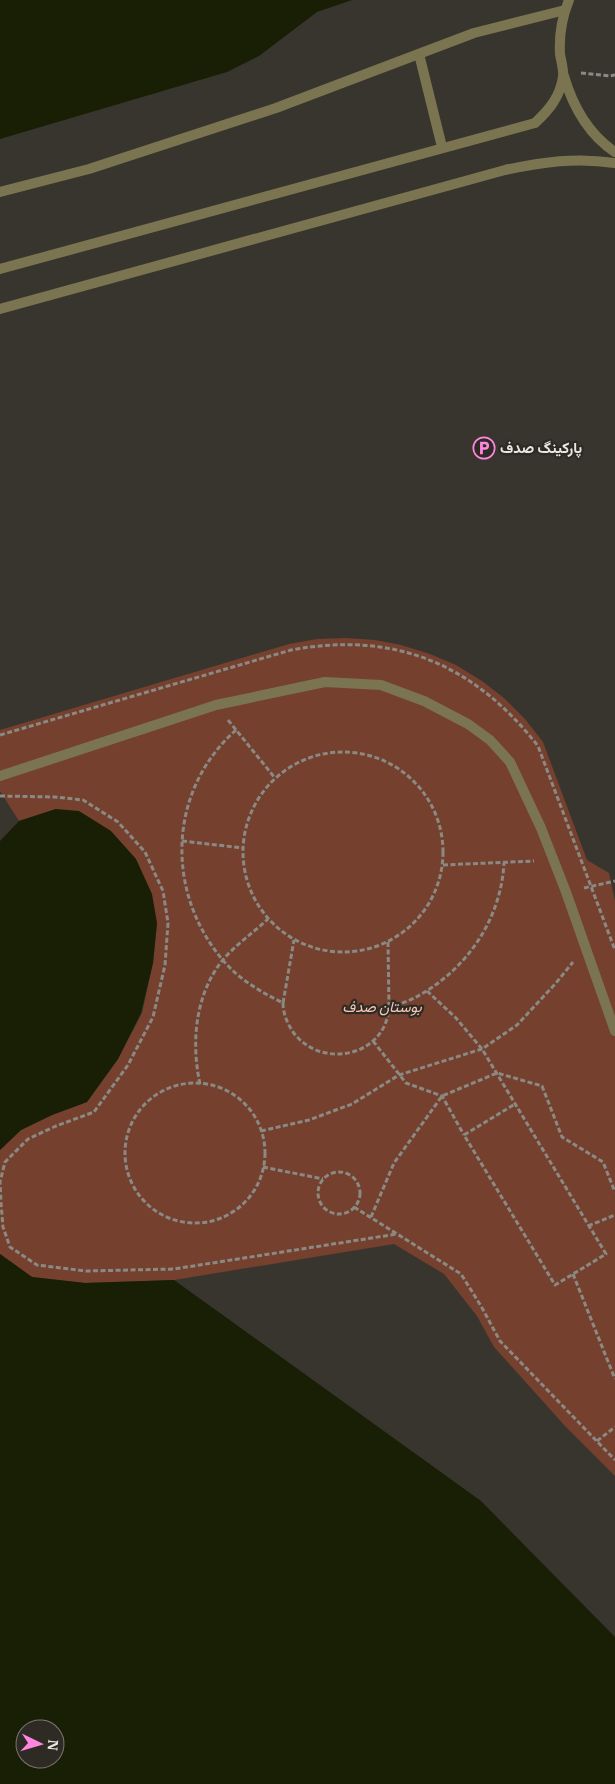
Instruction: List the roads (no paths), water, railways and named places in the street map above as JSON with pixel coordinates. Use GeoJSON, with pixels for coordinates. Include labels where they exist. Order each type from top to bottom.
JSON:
{"type":"FeatureCollection","features":[{"type":"Feature","properties":{"kind":"lane"},"geometry":{"type":"LineString","coordinates":[[568,0],[561,32],[560,54],[563,75],[570,96],[580,116],[593,133],[615,152]]}},
{"type":"Feature","properties":{"kind":"lane"},"geometry":{"type":"LineString","coordinates":[[0,192],[88,169],[276,108],[474,33],[565,10]]}},
{"type":"Feature","properties":{"kind":"lane"},"geometry":{"type":"LineString","coordinates":[[419,54],[442,147]]}},
{"type":"Feature","properties":{"kind":"lane"},"geometry":{"type":"LineString","coordinates":[[0,269],[535,123],[548,111],[558,95],[563,75]]}},
{"type":"Feature","properties":{"kind":"lane"},"geometry":{"type":"LineString","coordinates":[[0,309],[505,170],[548,161],[581,160],[615,163]]}},
{"type":"Feature","properties":{"kind":"lane"},"geometry":{"type":"LineString","coordinates":[[0,776],[216,705],[325,682],[381,685],[424,701],[468,724],[490,740],[510,762],[554,860],[615,1031]]}},
{"type":"Feature","properties":{"kind":"place","name":"پارکینگ صدف"},"geometry":{"type":"Point","coordinates":[484,448]}},
{"type":"Feature","properties":{"kind":"park label","name":"بوستان صدف"},"geometry":{"type":"Point","coordinates":[382,1007]}}]}
